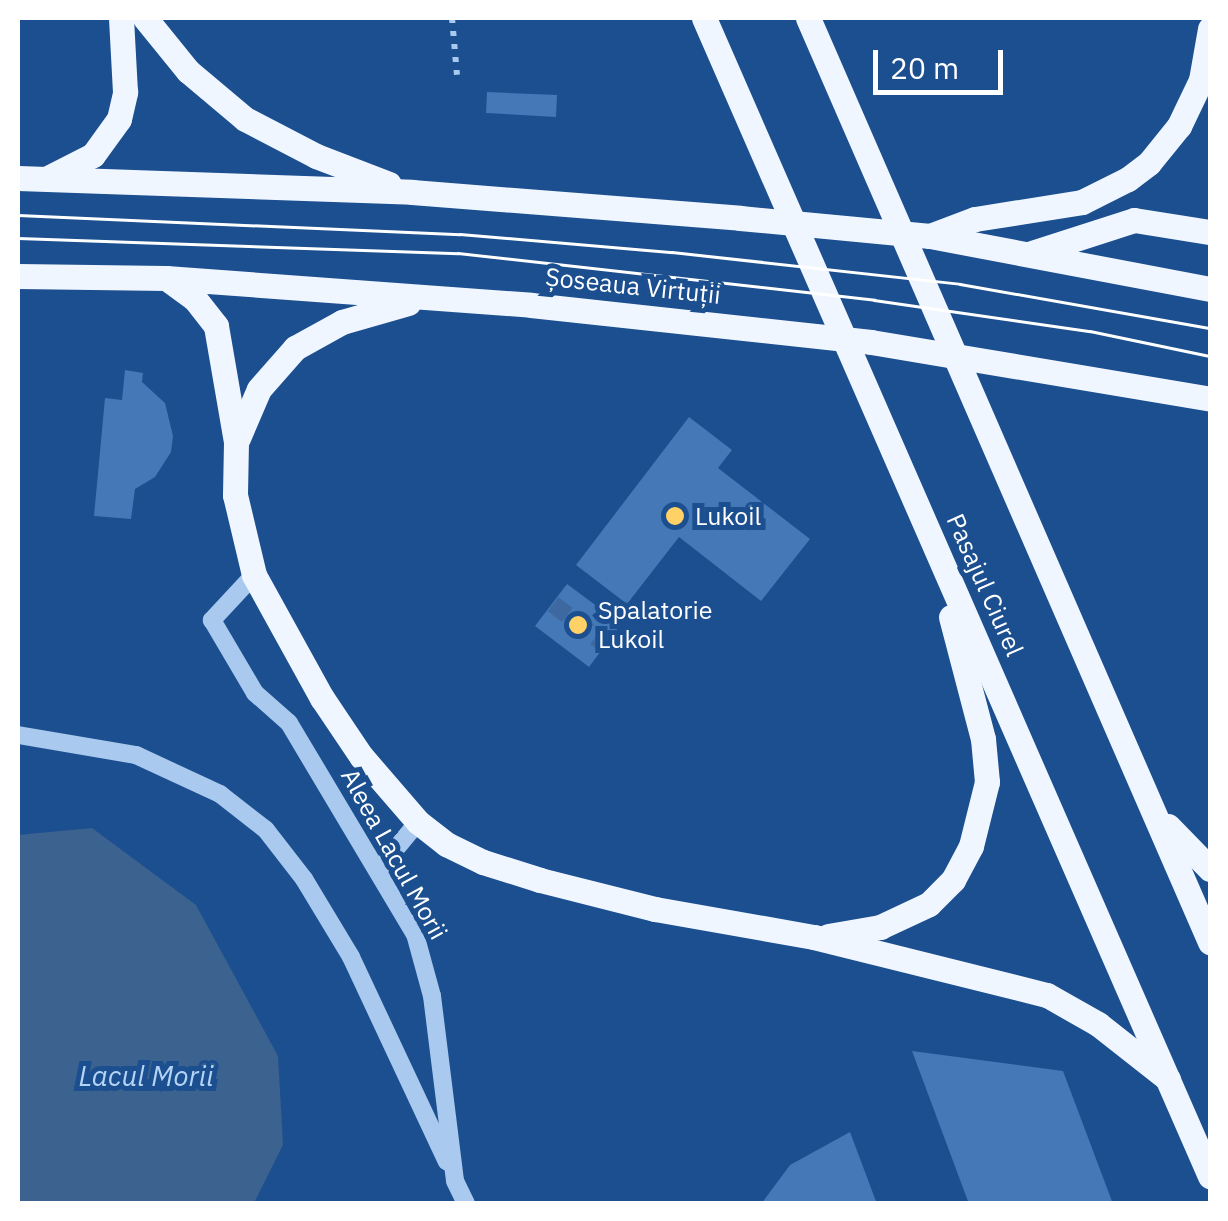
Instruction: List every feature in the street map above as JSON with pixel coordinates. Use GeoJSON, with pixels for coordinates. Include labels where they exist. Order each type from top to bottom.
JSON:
{"type":"FeatureCollection","features":[{"type":"Feature","properties":{"kind":"main road"},"geometry":{"type":"LineString","coordinates":[[45,179],[93,155],[118,119],[125,92],[120,18]]}},
{"type":"Feature","properties":{"kind":"main road"},"geometry":{"type":"LineString","coordinates":[[145,18],[188,72],[245,120],[316,156],[412,192]]}},
{"type":"Feature","properties":{"kind":"main road","name":"Pasajul Ciurel"},"geometry":{"type":"LineString","coordinates":[[704,18],[1210,1176]]}},
{"type":"Feature","properties":{"kind":"main road"},"geometry":{"type":"LineString","coordinates":[[808,18],[1210,942]]}},
{"type":"Feature","properties":{"kind":"main road"},"geometry":{"type":"LineString","coordinates":[[930,236],[975,219],[1082,202],[1128,179],[1149,162],[1180,126],[1201,80],[1210,30]]}},
{"type":"Feature","properties":{"kind":"main road"},"geometry":{"type":"LineString","coordinates":[[18,178],[412,192],[930,236],[1210,289]]}},
{"type":"Feature","properties":{"kind":"main road"},"geometry":{"type":"LineString","coordinates":[[1032,253],[1134,220],[1210,232]]}},
{"type":"Feature","properties":{"kind":"main road","name":"Șoseaua Virtuții"},"geometry":{"type":"LineString","coordinates":[[30,277],[166,278],[431,297],[871,342],[1210,399]]}},
{"type":"Feature","properties":{"kind":"main road"},"geometry":{"type":"LineString","coordinates":[[166,278],[196,299],[216,326],[236,442],[235,495],[254,575],[322,698],[362,756],[418,822],[446,844],[484,862],[540,880],[656,908],[814,937],[1047,995],[1098,1024],[1168,1079]]}},
{"type":"Feature","properties":{"kind":"main road"},"geometry":{"type":"LineString","coordinates":[[236,442],[259,389],[295,348],[342,322],[431,297]]}},
{"type":"Feature","properties":{"kind":"main road"},"geometry":{"type":"LineString","coordinates":[[814,937],[880,927],[929,904],[953,880],[981,819],[986,782],[983,739],[924,520]]}},
{"type":"Feature","properties":{"kind":"main road"},"geometry":{"type":"LineString","coordinates":[[1152,808],[1210,869]]}},
{"type":"Feature","properties":{"kind":"lane","name":"Aleea Lacul Morii"},"geometry":{"type":"LineString","coordinates":[[254,575],[212,620],[255,693],[290,723],[414,934],[426,967],[455,1181],[466,1204]]}},
{"type":"Feature","properties":{"kind":"lane"},"geometry":{"type":"LineString","coordinates":[[18,735],[136,755],[220,794],[266,830],[304,879],[351,957],[455,1181]]}},
{"type":"Feature","properties":{"kind":"lane"},"geometry":{"type":"LineString","coordinates":[[379,869],[418,822]]}},
{"type":"Feature","properties":{"kind":"path"},"geometry":{"type":"LineString","coordinates":[[452,18],[457,75]]}},
{"type":"Feature","properties":{"kind":"water","name":"Lacul Morii"},"geometry":{"type":"Polygon","coordinates":[[[92,828],[196,905],[278,1056],[283,1145],[254,1203],[18,1203],[18,835],[92,828]]]}},
{"type":"Feature","properties":{"kind":"building"},"geometry":{"type":"Polygon","coordinates":[[[487,92],[557,95],[556,117],[486,113],[487,92]]]}},
{"type":"Feature","properties":{"kind":"building"},"geometry":{"type":"Polygon","coordinates":[[[125,370],[143,373],[142,382],[165,403],[173,436],[171,452],[155,477],[135,489],[131,519],[94,516],[105,398],[122,400],[125,370]]]}},
{"type":"Feature","properties":{"kind":"building","name":"Lukoil"},"geometry":{"type":"Polygon","coordinates":[[[689,417],[732,450],[718,468],[810,539],[761,601],[679,537],[627,604],[576,565],[689,417]]]}},
{"type":"Feature","properties":{"kind":"building","name":"Spalatorie Lukoil"},"geometry":{"type":"Polygon","coordinates":[[[567,584],[621,624],[589,667],[535,626],[567,584]]]}},
{"type":"Feature","properties":{"kind":"building"},"geometry":{"type":"Polygon","coordinates":[[[912,1051],[1063,1071],[1113,1204],[969,1204],[912,1051]]]}},
{"type":"Feature","properties":{"kind":"building"},"geometry":{"type":"Polygon","coordinates":[[[850,1132],[877,1204],[761,1204],[790,1165],[850,1132]]]}},
{"type":"Feature","properties":{"kind":"tunnel"},"geometry":{"type":"LineString","coordinates":[[553,604],[606,645]]}},
{"type":"Feature","properties":{"kind":"tram line"},"geometry":{"type":"LineString","coordinates":[[18,215],[460,234],[672,252],[960,284],[1210,328]]}},
{"type":"Feature","properties":{"kind":"tram line"},"geometry":{"type":"LineString","coordinates":[[18,238],[458,253],[874,300],[1090,331],[1210,356]]}},
{"type":"Feature","properties":{"kind":"place","name":"Lukoil"},"geometry":{"type":"Point","coordinates":[675,516]}},
{"type":"Feature","properties":{"kind":"place","name":"Spalatorie Lukoil"},"geometry":{"type":"Point","coordinates":[578,625]}}]}
